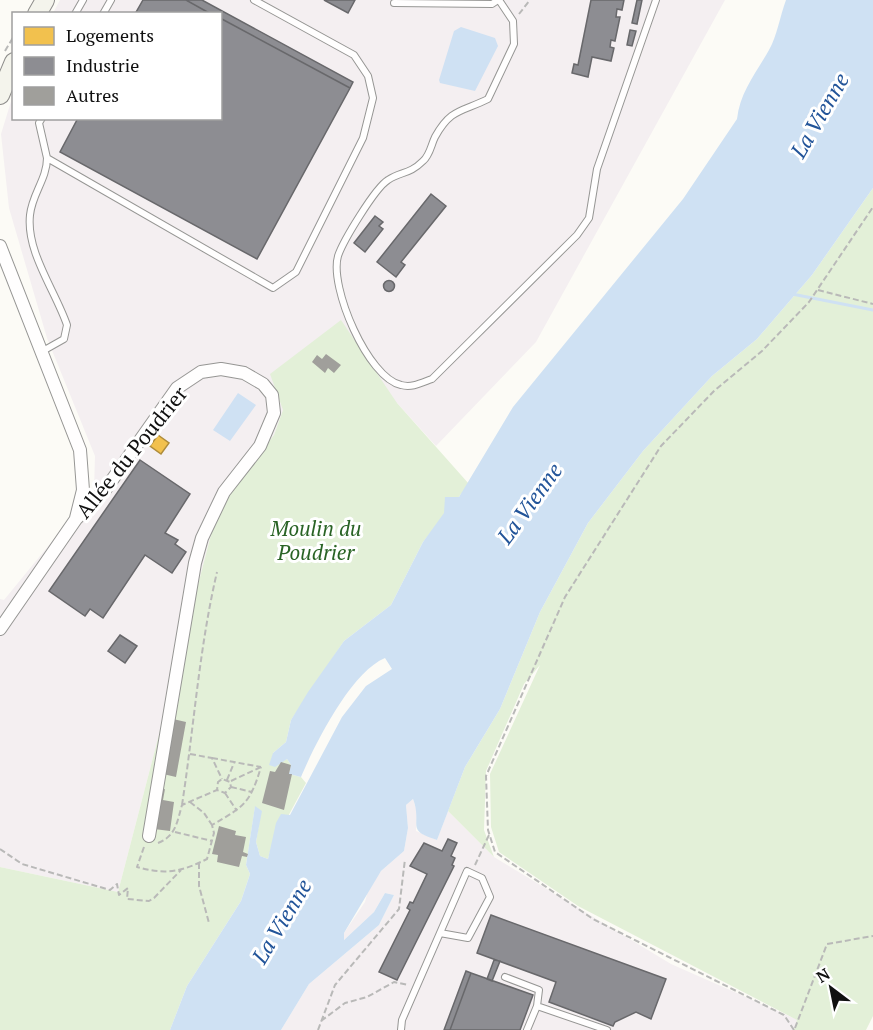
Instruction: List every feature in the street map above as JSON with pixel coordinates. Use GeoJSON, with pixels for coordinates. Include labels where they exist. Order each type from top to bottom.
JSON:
{"type":"FeatureCollection","features":[{"type":"Feature","properties":{"kind":"main road"},"geometry":{"type":"LineString","coordinates":[[0,95],[12,67]]}},
{"type":"Feature","properties":{"kind":"street"},"geometry":{"type":"LineString","coordinates":[[0,246],[80,450],[83,490],[75,519]]}},
{"type":"Feature","properties":{"kind":"street","name":"Allée du Poudrier"},"geometry":{"type":"LineString","coordinates":[[0,628],[75,519],[105,490],[177,388],[201,372],[220,369],[244,373],[263,384],[272,395],[274,413],[260,446],[224,492],[197,555],[152,840]]}},
{"type":"Feature","properties":{"kind":"lane"},"geometry":{"type":"LineString","coordinates":[[47,158],[273,288],[296,272],[363,138],[373,98],[368,76],[354,55],[254,0]]}},
{"type":"Feature","properties":{"kind":"lane"},"geometry":{"type":"LineString","coordinates":[[394,3],[492,4],[499,0],[513,21],[514,44],[488,99],[460,108],[449,116],[435,137],[426,159],[411,173],[387,180],[354,224],[338,258],[339,283],[347,314],[372,363],[390,381],[413,386],[432,379],[577,235],[589,219],[597,169],[656,0]]}},
{"type":"Feature","properties":{"kind":"lane"},"geometry":{"type":"LineString","coordinates":[[41,120],[39,123],[47,158],[47,171],[31,204],[29,219],[32,244],[67,325],[64,339],[41,352]]}},
{"type":"Feature","properties":{"kind":"lane"},"geometry":{"type":"LineString","coordinates":[[401,1030],[402,1020],[467,871],[482,878],[490,897],[468,938],[440,933]]}},
{"type":"Feature","properties":{"kind":"lane"},"geometry":{"type":"LineString","coordinates":[[505,977],[539,990],[537,1006],[527,1030]]}},
{"type":"Feature","properties":{"kind":"lane"},"geometry":{"type":"LineString","coordinates":[[537,1006],[607,1030]]}},
{"type":"Feature","properties":{"kind":"path"},"geometry":{"type":"LineString","coordinates":[[513,21],[530,0]]}},
{"type":"Feature","properties":{"kind":"path"},"geometry":{"type":"LineString","coordinates":[[794,1029],[784,1015],[593,919],[495,852],[490,835],[486,776],[565,597],[661,446],[714,391],[762,351],[809,302],[873,207]]}},
{"type":"Feature","properties":{"kind":"path"},"geometry":{"type":"LineString","coordinates":[[815,291],[873,304]]}},
{"type":"Feature","properties":{"kind":"path"},"geometry":{"type":"LineString","coordinates":[[190,802],[204,813],[212,825],[212,841],[207,859],[181,870],[159,873],[137,867],[152,840],[166,840],[175,832],[190,754],[206,620],[217,572]]}},
{"type":"Feature","properties":{"kind":"path"},"geometry":{"type":"LineString","coordinates":[[190,754],[261,767]]}},
{"type":"Feature","properties":{"kind":"path"},"geometry":{"type":"LineString","coordinates":[[212,758],[222,779],[229,781],[261,767]]}},
{"type":"Feature","properties":{"kind":"path"},"geometry":{"type":"LineString","coordinates":[[231,787],[229,781],[234,762]]}},
{"type":"Feature","properties":{"kind":"path"},"geometry":{"type":"LineString","coordinates":[[212,825],[237,811],[253,792],[261,767]]}},
{"type":"Feature","properties":{"kind":"path"},"geometry":{"type":"LineString","coordinates":[[218,790],[218,782],[222,779]]}},
{"type":"Feature","properties":{"kind":"path"},"geometry":{"type":"LineString","coordinates":[[231,787],[253,792]]}},
{"type":"Feature","properties":{"kind":"path"},"geometry":{"type":"LineString","coordinates":[[225,793],[231,787]]}},
{"type":"Feature","properties":{"kind":"path"},"geometry":{"type":"LineString","coordinates":[[182,805],[218,790],[225,793],[237,811]]}},
{"type":"Feature","properties":{"kind":"path"},"geometry":{"type":"LineString","coordinates":[[175,832],[212,841]]}},
{"type":"Feature","properties":{"kind":"path"},"geometry":{"type":"LineString","coordinates":[[470,873],[490,835]]}},
{"type":"Feature","properties":{"kind":"path"},"geometry":{"type":"LineString","coordinates":[[0,849],[22,864],[33,868],[110,891],[117,884],[119,896],[128,888],[127,899],[148,901],[154,898],[181,870]]}},
{"type":"Feature","properties":{"kind":"path"},"geometry":{"type":"LineString","coordinates":[[318,1030],[335,985],[399,909],[405,859]]}},
{"type":"Feature","properties":{"kind":"path"},"geometry":{"type":"LineString","coordinates":[[198,863],[199,886],[208,923]]}},
{"type":"Feature","properties":{"kind":"path"},"geometry":{"type":"LineString","coordinates":[[794,1029],[827,944],[873,936]]}},
{"type":"Feature","properties":{"kind":"path"},"geometry":{"type":"LineString","coordinates":[[321,1022],[345,1003],[367,997],[394,982],[416,987]]}},
{"type":"Feature","properties":{"kind":"shaded area"},"geometry":{"type":"Polygon","coordinates":[[[60,0],[725,0],[536,342],[436,446],[397,403],[283,410],[274,435],[212,531],[118,892],[0,867],[0,599],[4,600],[94,490],[95,456],[47,338],[9,208],[1,134],[12,98],[12,120],[222,120],[222,12],[54,12],[60,0]]]}},
{"type":"Feature","properties":{"kind":"shaded area"},"geometry":{"type":"Polygon","coordinates":[[[413,799],[417,812],[416,831],[437,840],[448,811],[494,857],[671,964],[798,1020],[794,1030],[281,1030],[309,984],[379,925],[394,895],[385,893],[374,912],[344,940],[344,933],[365,902],[369,887],[381,871],[404,851],[408,828],[406,805],[413,799]]]}},
{"type":"Feature","properties":{"kind":"green space"},"geometry":{"type":"Polygon","coordinates":[[[873,188],[873,1016],[866,1030],[794,1030],[797,1020],[578,906],[499,852],[491,827],[490,774],[540,665],[524,684],[486,771],[484,830],[494,857],[448,811],[465,767],[500,709],[540,612],[588,523],[643,451],[712,376],[757,339],[812,275],[873,188]]]}},
{"type":"Feature","properties":{"kind":"green space","name":"Moulin du Poudrier"},"geometry":{"type":"Polygon","coordinates":[[[341,320],[397,403],[469,484],[423,542],[391,605],[344,641],[291,720],[286,742],[273,753],[281,762],[287,759],[291,765],[289,774],[301,777],[306,783],[271,848],[268,859],[260,856],[256,842],[261,811],[255,807],[246,865],[250,874],[241,901],[187,986],[170,1030],[0,1030],[0,867],[118,892],[212,531],[231,491],[274,435],[283,410],[270,374],[341,320]]]}},
{"type":"Feature","properties":{"kind":"water","name":"La Vienne"},"geometry":{"type":"Polygon","coordinates":[[[786,0],[873,0],[873,188],[812,275],[757,339],[712,376],[643,451],[588,523],[540,612],[500,709],[465,767],[437,840],[421,833],[416,826],[416,808],[413,799],[406,805],[408,828],[404,851],[381,871],[344,933],[344,940],[374,912],[385,893],[394,895],[379,925],[309,984],[281,1030],[170,1030],[187,986],[241,901],[250,874],[246,865],[255,806],[262,811],[256,842],[260,856],[268,859],[276,823],[281,814],[290,815],[342,717],[366,686],[392,669],[385,658],[372,666],[347,693],[315,746],[301,777],[289,774],[291,765],[287,759],[275,767],[269,765],[273,753],[286,742],[291,720],[344,641],[391,605],[423,542],[444,513],[445,497],[459,497],[513,407],[683,199],[737,119],[745,91],[772,44],[786,0]]]}},
{"type":"Feature","properties":{"kind":"water"},"geometry":{"type":"Polygon","coordinates":[[[461,27],[495,38],[498,46],[475,91],[440,83],[439,80],[454,31],[461,27]]]}},
{"type":"Feature","properties":{"kind":"water"},"geometry":{"type":"Polygon","coordinates":[[[238,393],[256,405],[230,441],[213,430],[238,393]]]}},
{"type":"Feature","properties":{"kind":"building: Logements"},"geometry":{"type":"Polygon","coordinates":[[[158,435],[169,443],[161,454],[150,446],[158,435]]]}},
{"type":"Feature","properties":{"kind":"building: Industrie"},"geometry":{"type":"Polygon","coordinates":[[[143,0],[186,0],[207,12],[136,12],[143,0]]]}},
{"type":"Feature","properties":{"kind":"building: Industrie"},"geometry":{"type":"Polygon","coordinates":[[[186,0],[202,0],[353,82],[350,88],[222,19],[222,12],[207,12],[186,0]]]}},
{"type":"Feature","properties":{"kind":"building: Industrie"},"geometry":{"type":"Polygon","coordinates":[[[324,0],[355,0],[348,13],[324,0]]]}},
{"type":"Feature","properties":{"kind":"building: Industrie"},"geometry":{"type":"Polygon","coordinates":[[[591,0],[624,0],[622,10],[617,9],[616,17],[620,17],[615,41],[611,40],[610,47],[614,48],[611,61],[592,57],[588,77],[572,73],[574,64],[578,65],[591,0]]]}},
{"type":"Feature","properties":{"kind":"building: Industrie"},"geometry":{"type":"Polygon","coordinates":[[[637,0],[642,0],[637,24],[632,23],[637,0]]]}},
{"type":"Feature","properties":{"kind":"building: Industrie"},"geometry":{"type":"Polygon","coordinates":[[[222,19],[350,88],[257,259],[60,152],[77,120],[222,120],[222,19]]]}},
{"type":"Feature","properties":{"kind":"building: Industrie"},"geometry":{"type":"Polygon","coordinates":[[[630,30],[636,31],[632,46],[627,45],[630,30]]]}},
{"type":"Feature","properties":{"kind":"building: Industrie"},"geometry":{"type":"Polygon","coordinates":[[[431,194],[446,206],[401,262],[405,265],[396,277],[377,262],[431,194]]]}},
{"type":"Feature","properties":{"kind":"building: Industrie"},"geometry":{"type":"Polygon","coordinates":[[[375,216],[383,222],[379,226],[383,229],[365,252],[354,243],[375,216]]]}},
{"type":"Feature","properties":{"kind":"building: Industrie"},"geometry":{"type":"Polygon","coordinates":[[[389,281],[393,282],[393,290],[389,291],[385,290],[384,286],[385,282],[389,281]]]}},
{"type":"Feature","properties":{"kind":"building: Industrie"},"geometry":{"type":"Polygon","coordinates":[[[140,460],[190,494],[165,533],[178,540],[175,544],[186,552],[172,573],[145,555],[103,618],[90,609],[85,616],[49,591],[140,460]]]}},
{"type":"Feature","properties":{"kind":"building: Industrie"},"geometry":{"type":"Polygon","coordinates":[[[120,635],[137,646],[125,663],[108,651],[120,635]]]}},
{"type":"Feature","properties":{"kind":"building: Industrie"},"geometry":{"type":"Polygon","coordinates":[[[448,839],[457,843],[451,856],[455,858],[452,865],[454,866],[397,980],[379,972],[410,910],[407,908],[410,902],[413,903],[427,874],[410,866],[424,843],[442,851],[448,839]]]}},
{"type":"Feature","properties":{"kind":"building: Industrie"},"geometry":{"type":"Polygon","coordinates":[[[491,915],[666,979],[651,1019],[636,1012],[615,1022],[613,1026],[549,1002],[556,982],[477,953],[491,915]]]}},
{"type":"Feature","properties":{"kind":"building: Industrie"},"geometry":{"type":"Polygon","coordinates":[[[494,960],[500,961],[492,981],[487,979],[494,960]]]}},
{"type":"Feature","properties":{"kind":"building: Industrie"},"geometry":{"type":"Polygon","coordinates":[[[466,971],[471,973],[450,1030],[444,1030],[466,971]]]}},
{"type":"Feature","properties":{"kind":"building: Industrie"},"geometry":{"type":"Polygon","coordinates":[[[471,973],[533,995],[520,1030],[450,1030],[471,973]]]}},
{"type":"Feature","properties":{"kind":"building: Autres"},"geometry":{"type":"Polygon","coordinates":[[[326,354],[341,365],[334,373],[328,368],[325,373],[312,362],[317,355],[322,359],[326,354]]]}},
{"type":"Feature","properties":{"kind":"building: Autres"},"geometry":{"type":"Polygon","coordinates":[[[173,719],[186,722],[176,777],[163,774],[173,719]]]}},
{"type":"Feature","properties":{"kind":"building: Autres"},"geometry":{"type":"Polygon","coordinates":[[[281,762],[291,765],[289,774],[292,774],[284,810],[262,803],[270,771],[275,772],[281,762]]]}},
{"type":"Feature","properties":{"kind":"building: Autres"},"geometry":{"type":"Polygon","coordinates":[[[165,789],[163,800],[174,802],[170,831],[154,829],[161,790],[165,789]]]}},
{"type":"Feature","properties":{"kind":"building: Autres"},"geometry":{"type":"Polygon","coordinates":[[[219,826],[236,831],[235,835],[246,837],[243,852],[248,854],[247,857],[242,856],[239,867],[217,862],[218,855],[212,854],[219,826]]]}},
{"type":"Feature","properties":{"kind":"waterway"},"geometry":{"type":"LineString","coordinates":[[792,294],[873,310]]}}]}
